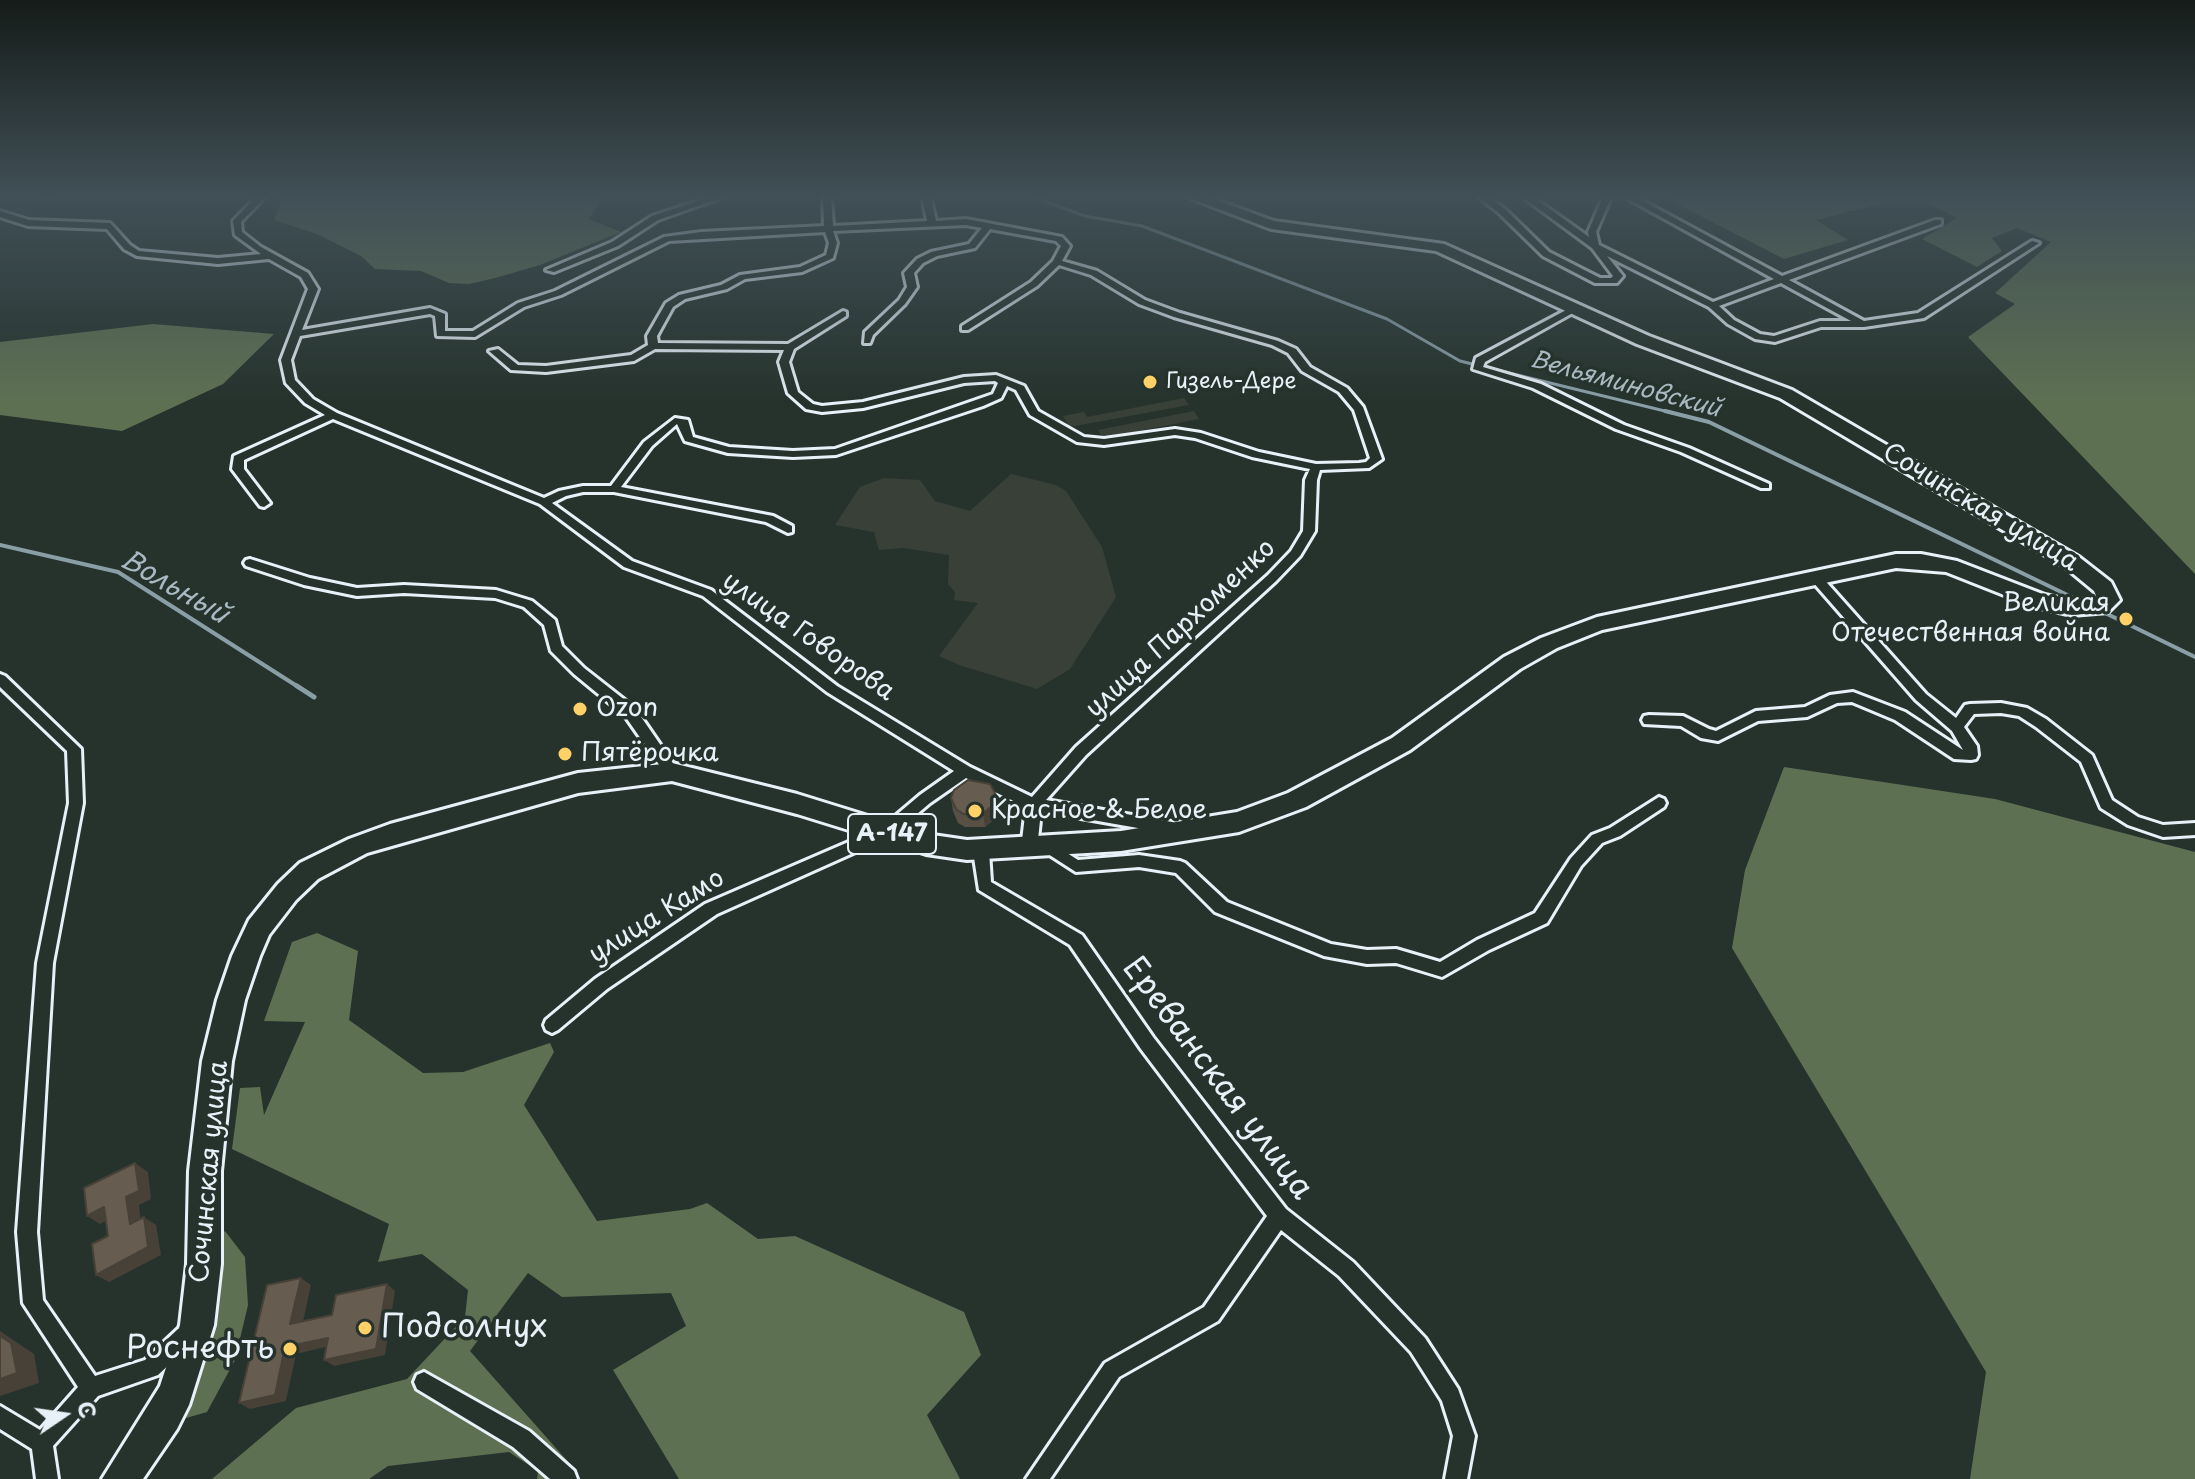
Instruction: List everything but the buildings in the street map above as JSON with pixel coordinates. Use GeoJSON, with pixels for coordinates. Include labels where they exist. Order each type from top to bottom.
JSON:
{"type":"FeatureCollection","features":[{"type":"Feature","properties":{"kind":"highway","name":"Сочинская улица"},"geometry":{"type":"LineString","coordinates":[[121,1479],[164,1416],[176,1392],[197,1325],[204,1264],[205,1171],[217,1061],[231,1000],[259,928],[287,892],[325,861],[390,834],[578,783],[672,772],[797,804],[926,844],[981,851],[1039,848],[1188,831],[1239,822],[1297,800],[1401,744],[1512,663],[1549,643],[1597,624],[1896,561],[1950,566],[2040,601],[2092,608],[2109,600],[2091,575],[2072,562],[1786,394],[1716,370],[1573,310],[1475,264]]}},
{"type":"Feature","properties":{"kind":"street","name":"улица Говорова"},"geometry":{"type":"LineString","coordinates":[[288,264],[305,275],[313,289],[286,360],[290,381],[309,401],[333,415],[544,502],[628,564],[707,593],[832,689],[965,771],[1034,804],[1188,831]]}},
{"type":"Feature","properties":{"kind":"street"},"geometry":{"type":"LineString","coordinates":[[551,270],[566,264]]}},
{"type":"Feature","properties":{"kind":"street"},"geometry":{"type":"LineString","coordinates":[[296,334],[430,311],[440,314],[440,334],[475,334],[521,305],[558,293],[616,264]]}},
{"type":"Feature","properties":{"kind":"street"},"geometry":{"type":"LineString","coordinates":[[653,346],[652,336],[669,305],[682,297],[724,287],[743,277],[817,264]]}},
{"type":"Feature","properties":{"kind":"street"},"geometry":{"type":"LineString","coordinates":[[867,341],[868,334],[912,287],[909,273],[917,264]]}},
{"type":"Feature","properties":{"kind":"street"},"geometry":{"type":"LineString","coordinates":[[965,328],[1034,284],[1055,264]]}},
{"type":"Feature","properties":{"kind":"street"},"geometry":{"type":"LineString","coordinates":[[790,347],[784,362],[793,393],[810,407],[822,409],[863,405],[985,377],[1020,388],[1034,413],[1081,440],[1104,442],[1175,432],[1197,435],[1256,455],[1316,467],[1369,465],[1376,459],[1359,409],[1343,390],[1306,369],[1292,351],[1142,302],[1094,273],[1064,264]]}},
{"type":"Feature","properties":{"kind":"street"},"geometry":{"type":"LineString","coordinates":[[1565,264],[1598,281],[1614,281],[1618,276],[1609,264]]}},
{"type":"Feature","properties":{"kind":"street"},"geometry":{"type":"LineString","coordinates":[[1631,264],[1712,305],[1731,322],[1758,337],[1775,339],[1820,324],[1864,324],[1921,316],[2002,264]]}},
{"type":"Feature","properties":{"kind":"street"},"geometry":{"type":"LineString","coordinates":[[1752,264],[1864,324]]}},
{"type":"Feature","properties":{"kind":"street"},"geometry":{"type":"LineString","coordinates":[[1712,305],[1824,264]]}},
{"type":"Feature","properties":{"kind":"street"},"geometry":{"type":"LineString","coordinates":[[1573,310],[1480,361],[1478,369],[1537,386],[1620,427],[1685,450],[1765,486]]}},
{"type":"Feature","properties":{"kind":"street"},"geometry":{"type":"LineString","coordinates":[[494,351],[515,368],[546,369],[634,358],[653,346],[790,347],[843,314]]}},
{"type":"Feature","properties":{"kind":"street"},"geometry":{"type":"LineString","coordinates":[[614,489],[648,444],[675,421],[684,422],[689,439],[728,450],[793,454],[836,452],[979,404],[997,396],[1004,382]]}},
{"type":"Feature","properties":{"kind":"street"},"geometry":{"type":"LineString","coordinates":[[264,503],[238,469],[238,458],[243,453],[333,415]]}},
{"type":"Feature","properties":{"kind":"street","name":"улица Пархоменко"},"geometry":{"type":"LineString","coordinates":[[1034,804],[1081,751],[1296,553],[1309,531],[1311,480],[1316,467]]}},
{"type":"Feature","properties":{"kind":"street"},"geometry":{"type":"LineString","coordinates":[[544,502],[563,493],[583,489],[614,489],[769,519],[788,529]]}},
{"type":"Feature","properties":{"kind":"street"},"geometry":{"type":"LineString","coordinates":[[250,563],[308,582],[357,592],[404,589],[496,594],[528,604],[550,623],[556,648],[630,712],[672,772]]}},
{"type":"Feature","properties":{"kind":"street"},"geometry":{"type":"LineString","coordinates":[[1649,720],[1683,721],[1706,734],[1718,736],[1756,716],[1807,712],[1835,698],[1853,697],[1900,716],[1959,755],[1971,755],[1970,746],[1957,727],[1921,697],[1816,578]]}},
{"type":"Feature","properties":{"kind":"street"},"geometry":{"type":"LineString","coordinates":[[0,679],[74,749],[76,803],[45,963],[27,1232],[33,1303],[91,1388]]}},
{"type":"Feature","properties":{"kind":"street"},"geometry":{"type":"LineString","coordinates":[[1957,727],[1970,709],[2001,708],[2022,712],[2087,759],[2106,804],[2133,821],[2163,831],[2195,829]]}},
{"type":"Feature","properties":{"kind":"street","name":"улица Камо"},"geometry":{"type":"LineString","coordinates":[[552,1025],[601,984],[711,909],[886,832],[965,771]]}},
{"type":"Feature","properties":{"kind":"street","name":"Сочинская улица"},"geometry":{"type":"LineString","coordinates":[[1039,848],[1076,866],[1139,861],[1180,867],[1221,907],[1330,951],[1367,957],[1396,956],[1442,970],[1483,945],[1541,918],[1576,862],[1597,839],[1615,832],[1659,803]]}},
{"type":"Feature","properties":{"kind":"street"},"geometry":{"type":"LineString","coordinates":[[1034,804],[1039,848]]}},
{"type":"Feature","properties":{"kind":"street","name":"Ереванская улица"},"geometry":{"type":"LineString","coordinates":[[981,851],[984,885],[1076,940],[1147,1043],[1279,1216],[1346,1269],[1418,1345],[1451,1396],[1464,1436],[1456,1479]]}},
{"type":"Feature","properties":{"kind":"street"},"geometry":{"type":"LineString","coordinates":[[1037,1479],[1112,1370],[1211,1314],[1279,1216]]}},
{"type":"Feature","properties":{"kind":"street"},"geometry":{"type":"LineString","coordinates":[[42,1478],[42,1443],[91,1388],[151,1368],[197,1325]]}},
{"type":"Feature","properties":{"kind":"street"},"geometry":{"type":"LineString","coordinates":[[424,1382],[521,1439],[566,1479]]}},
{"type":"Feature","properties":{"kind":"street"},"geometry":{"type":"LineString","coordinates":[[0,1417],[42,1443]]}},
{"type":"Feature","properties":{"kind":"shaded area"},"geometry":{"type":"Polygon","coordinates":[[[1184,398],[1189,405],[1075,426],[1069,426],[1063,416],[1084,412],[1087,417],[1184,398]]]}},
{"type":"Feature","properties":{"kind":"shaded area"},"geometry":{"type":"Polygon","coordinates":[[[1194,411],[1199,419],[1103,438],[1098,430],[1194,411]]]}},
{"type":"Feature","properties":{"kind":"shaded area"},"geometry":{"type":"Polygon","coordinates":[[[1011,474],[1056,485],[1066,491],[1102,547],[1116,597],[1070,669],[1037,689],[939,656],[978,603],[954,600],[955,592],[948,584],[949,555],[903,548],[879,550],[874,532],[835,525],[860,487],[884,478],[920,480],[935,501],[970,511],[1011,474]]]}},
{"type":"Feature","properties":{"kind":"green space"},"geometry":{"type":"Polygon","coordinates":[[[370,264],[542,264],[469,284],[449,283],[421,271],[375,269],[370,264]]]}},
{"type":"Feature","properties":{"kind":"green space"},"geometry":{"type":"Polygon","coordinates":[[[2027,264],[2195,264],[2195,574],[1968,337],[2015,304],[1995,293],[2027,264]]]}},
{"type":"Feature","properties":{"kind":"green space"},"geometry":{"type":"Polygon","coordinates":[[[153,324],[274,334],[223,384],[122,431],[0,415],[0,342],[153,324]]]}},
{"type":"Feature","properties":{"kind":"green space"},"geometry":{"type":"Polygon","coordinates":[[[1784,767],[1995,799],[2195,852],[2195,1479],[1970,1479],[1986,1372],[1732,948],[1745,870],[1784,767]]]}},
{"type":"Feature","properties":{"kind":"green space"},"geometry":{"type":"Polygon","coordinates":[[[317,933],[358,951],[349,1020],[423,1073],[463,1072],[550,1043],[554,1052],[524,1105],[597,1221],[690,1209],[707,1203],[758,1239],[795,1236],[964,1312],[981,1355],[927,1415],[960,1479],[679,1479],[613,1370],[686,1326],[671,1293],[562,1297],[528,1273],[470,1351],[571,1465],[572,1479],[537,1479],[538,1471],[509,1452],[388,1466],[369,1479],[212,1479],[296,1408],[407,1379],[465,1317],[468,1290],[422,1254],[378,1262],[389,1224],[232,1149],[240,1088],[260,1087],[264,1115],[305,1022],[264,1021],[292,942],[317,933]]]}},
{"type":"Feature","properties":{"kind":"green space"},"geometry":{"type":"Polygon","coordinates":[[[225,1231],[245,1257],[248,1305],[235,1360],[207,1412],[186,1418],[210,1342],[215,1293],[210,1244],[225,1231]]]}},
{"type":"Feature","properties":{"kind":"waterway","name":"Вельяминовский"},"geometry":{"type":"LineString","coordinates":[[1242,264],[1387,319],[1460,361],[1673,413]]}},
{"type":"Feature","properties":{"kind":"waterway","name":"Вельяминовский"},"geometry":{"type":"LineString","coordinates":[[1665,411],[1673,413]]}},
{"type":"Feature","properties":{"kind":"waterway","name":"Вельяминовский"},"geometry":{"type":"LineString","coordinates":[[1673,413],[1709,422],[2082,602]]}},
{"type":"Feature","properties":{"kind":"waterway","name":"Вольный"},"geometry":{"type":"LineString","coordinates":[[0,545],[118,572],[300,688]]}},
{"type":"Feature","properties":{"kind":"waterway","name":"Вельяминовский"},"geometry":{"type":"LineString","coordinates":[[2099,610],[2195,657]]}},
{"type":"Feature","properties":{"kind":"waterway","name":"Вольный"},"geometry":{"type":"LineString","coordinates":[[297,686],[314,697]]}},
{"type":"Feature","properties":{"kind":"place","name":"Гизель-Дере"},"geometry":{"type":"Point","coordinates":[1150,382]}},
{"type":"Feature","properties":{"kind":"place","name":"Великая Отечественная война"},"geometry":{"type":"Point","coordinates":[2126,619]}},
{"type":"Feature","properties":{"kind":"place","name":"Ozon"},"geometry":{"type":"Point","coordinates":[580,709]}},
{"type":"Feature","properties":{"kind":"place","name":"Пятёрочка"},"geometry":{"type":"Point","coordinates":[565,754]}},
{"type":"Feature","properties":{"kind":"place","name":"Красное & Белое"},"geometry":{"type":"Point","coordinates":[975,811]}},
{"type":"Feature","properties":{"kind":"place","name":"Подсолнух"},"geometry":{"type":"Point","coordinates":[365,1328]}},
{"type":"Feature","properties":{"kind":"place","name":"Роснефть"},"geometry":{"type":"Point","coordinates":[290,1349]}}]}
